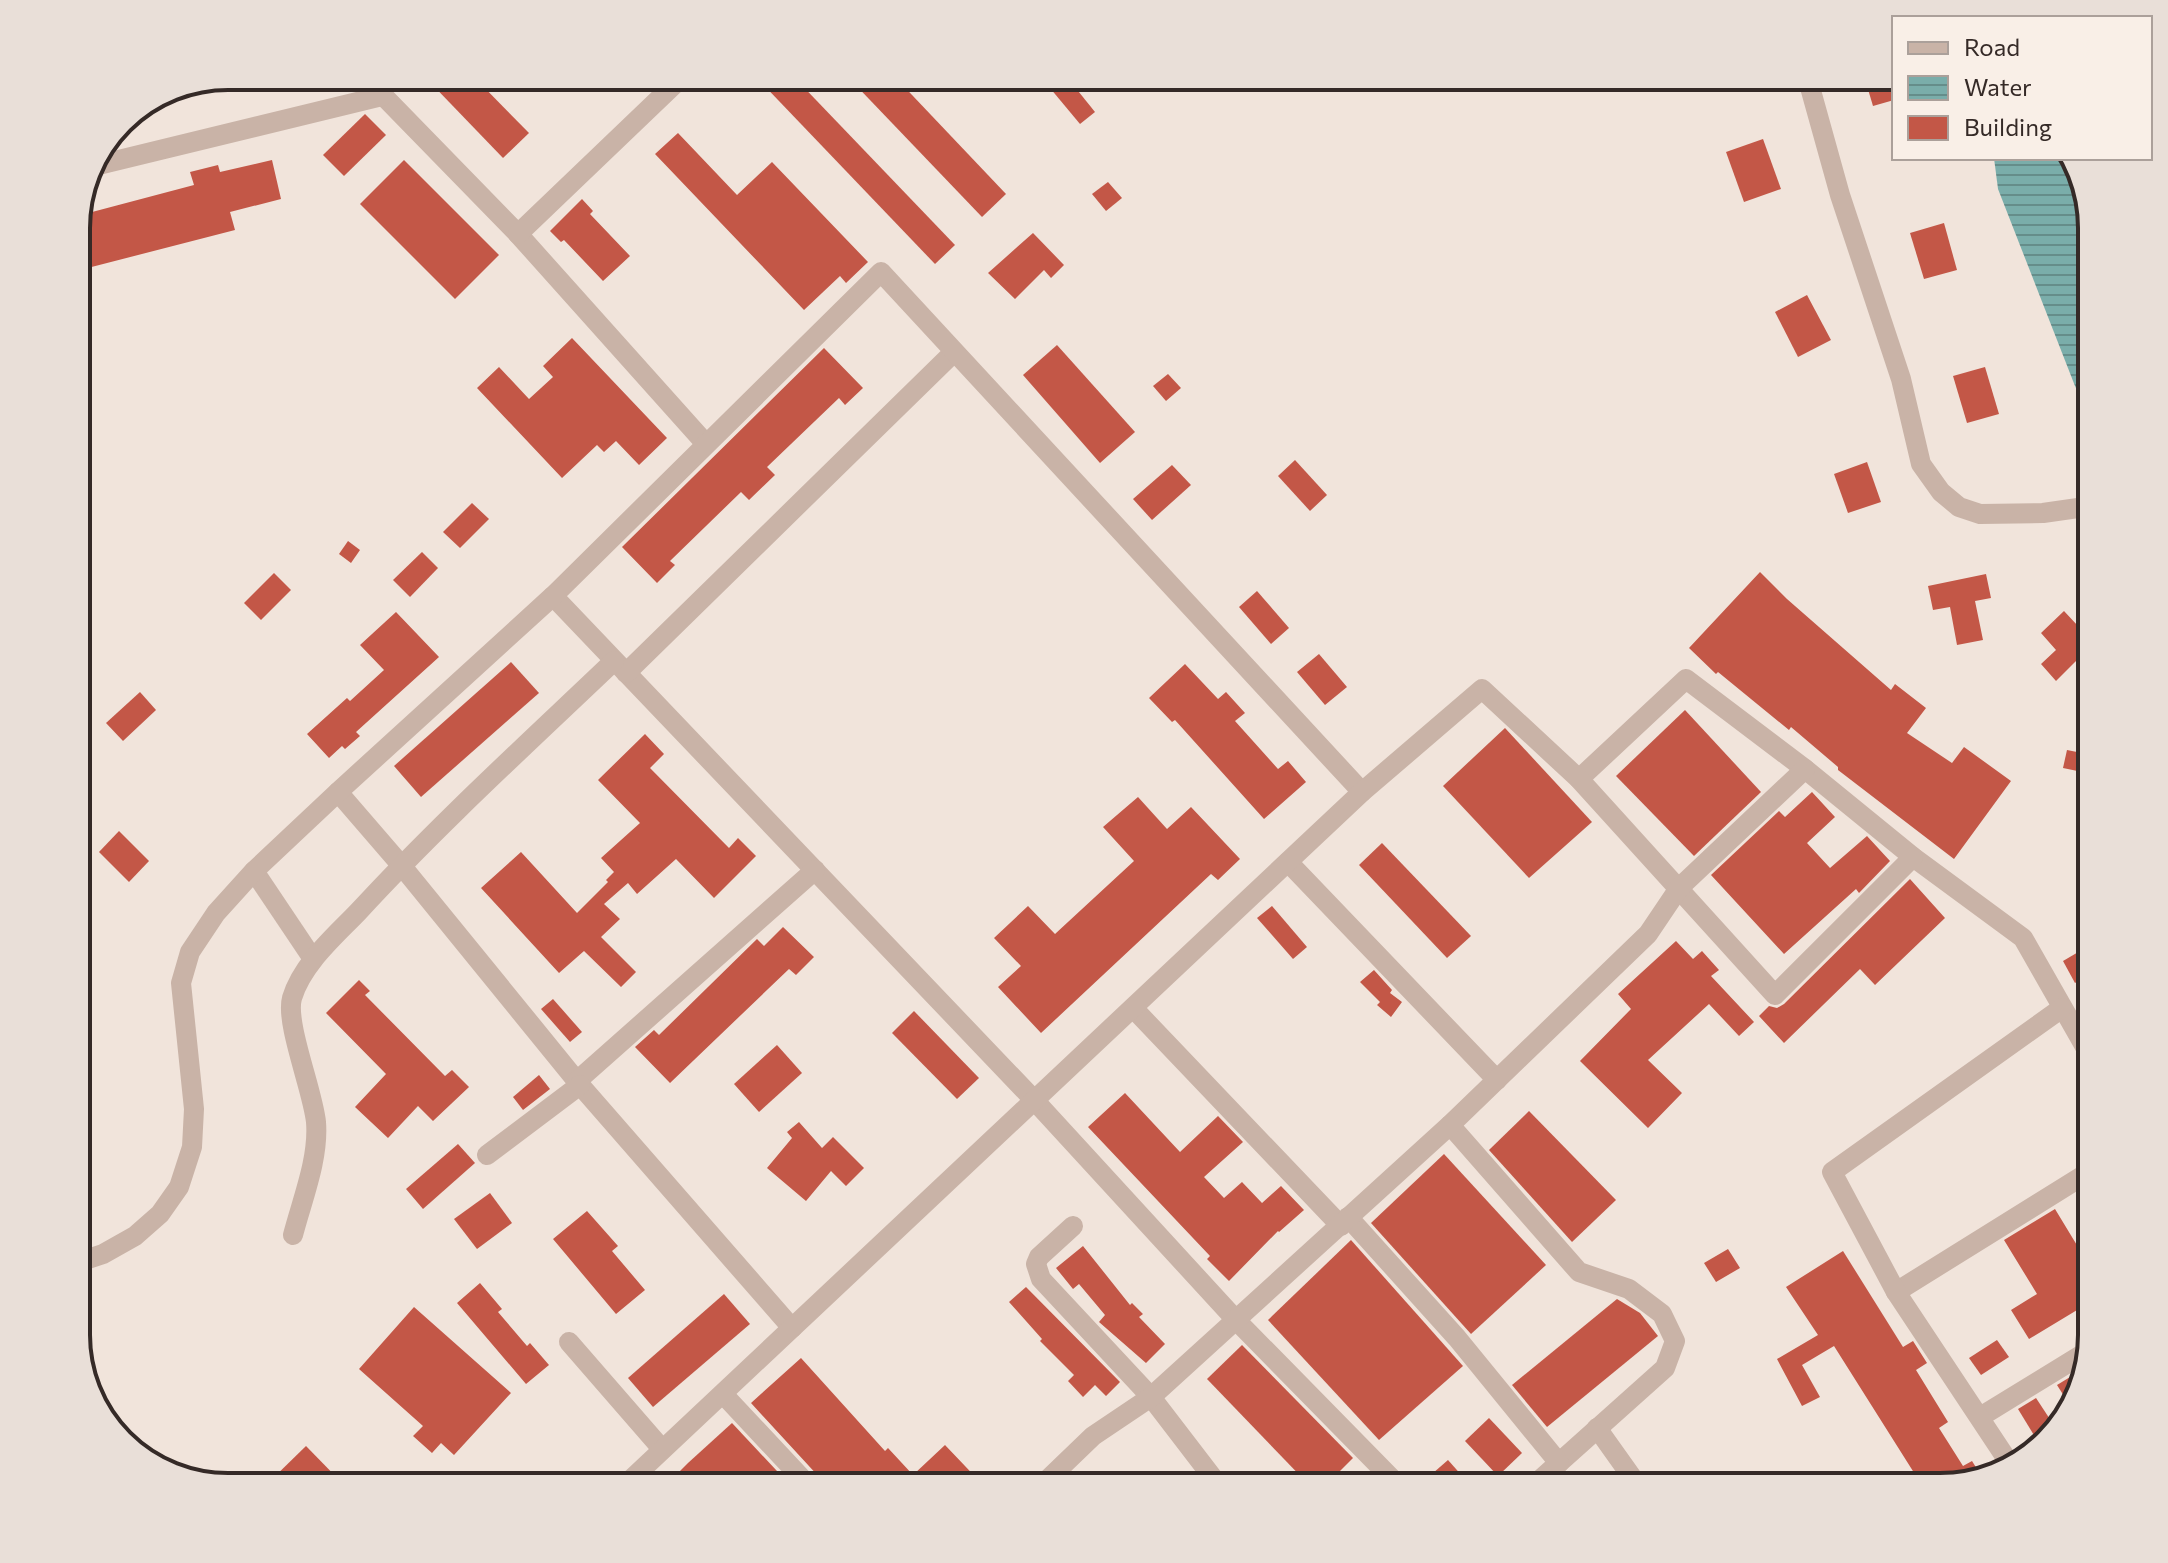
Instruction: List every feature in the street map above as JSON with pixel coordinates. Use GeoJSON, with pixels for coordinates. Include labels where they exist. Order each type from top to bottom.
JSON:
{"type":"FeatureCollection","features":[{"type":"Feature","properties":{"kind":"street"},"geometry":{"type":"LineString","coordinates":[[377,90],[518,234],[706,444]]}},
{"type":"Feature","properties":{"kind":"street"},"geometry":{"type":"LineString","coordinates":[[518,234],[668,90]]}},
{"type":"Feature","properties":{"kind":"street"},"geometry":{"type":"LineString","coordinates":[[1811,90],[1840,195],[1901,379],[1921,464],[1941,492],[1959,507],[1980,514],[2043,513],[2078,508]]}},
{"type":"Feature","properties":{"kind":"street"},"geometry":{"type":"LineString","coordinates":[[107,163],[382,96]]}},
{"type":"Feature","properties":{"kind":"street"},"geometry":{"type":"LineString","coordinates":[[90,1258],[135,1236],[160,1214],[179,1187],[192,1147],[194,1119],[180,992],[183,972],[201,932],[254,871],[553,596],[881,272],[1362,792]]}},
{"type":"Feature","properties":{"kind":"street"},"geometry":{"type":"LineString","coordinates":[[293,1235],[313,1156],[316,1126],[291,1008],[293,994],[313,959],[401,865],[620,667],[953,353]]}},
{"type":"Feature","properties":{"kind":"street"},"geometry":{"type":"LineString","coordinates":[[553,596],[1035,1101],[1236,1320],[1386,1473]]}},
{"type":"Feature","properties":{"kind":"street"},"geometry":{"type":"LineString","coordinates":[[1579,779],[1686,679],[1805,769],[1913,857],[2023,938],[2078,1035]]}},
{"type":"Feature","properties":{"kind":"street"},"geometry":{"type":"LineString","coordinates":[[637,1473],[1362,792],[1482,689],[1579,779],[1775,995],[1913,857]]}},
{"type":"Feature","properties":{"kind":"street"},"geometry":{"type":"LineString","coordinates":[[1055,1473],[1093,1436],[1151,1397],[1450,1125],[1648,934],[1679,888],[1805,769]]}},
{"type":"Feature","properties":{"kind":"street"},"geometry":{"type":"LineString","coordinates":[[338,792],[578,1083],[792,1328]]}},
{"type":"Feature","properties":{"kind":"street"},"geometry":{"type":"LineString","coordinates":[[1288,862],[1497,1080]]}},
{"type":"Feature","properties":{"kind":"street"},"geometry":{"type":"LineString","coordinates":[[487,1155],[578,1083],[815,870]]}},
{"type":"Feature","properties":{"kind":"street"},"geometry":{"type":"LineString","coordinates":[[254,871],[313,959]]}},
{"type":"Feature","properties":{"kind":"street"},"geometry":{"type":"LineString","coordinates":[[2005,1457],[1896,1292],[1832,1172],[2062,1008]]}},
{"type":"Feature","properties":{"kind":"street"},"geometry":{"type":"LineString","coordinates":[[1134,1009],[1457,1338],[1559,1463]]}},
{"type":"Feature","properties":{"kind":"street"},"geometry":{"type":"LineString","coordinates":[[1450,1125],[1579,1272],[1629,1289],[1662,1314],[1675,1341],[1665,1368],[1548,1473]]}},
{"type":"Feature","properties":{"kind":"street"},"geometry":{"type":"LineString","coordinates":[[1896,1292],[2078,1179]]}},
{"type":"Feature","properties":{"kind":"street"},"geometry":{"type":"LineString","coordinates":[[1073,1226],[1039,1257],[1036,1264],[1041,1279],[1151,1397],[1209,1473]]}},
{"type":"Feature","properties":{"kind":"street"},"geometry":{"type":"LineString","coordinates":[[569,1342],[662,1449]]}},
{"type":"Feature","properties":{"kind":"street"},"geometry":{"type":"LineString","coordinates":[[1980,1417],[2075,1359]]}},
{"type":"Feature","properties":{"kind":"street"},"geometry":{"type":"LineString","coordinates":[[723,1394],[797,1473]]}},
{"type":"Feature","properties":{"kind":"street"},"geometry":{"type":"LineString","coordinates":[[1597,1428],[1629,1473]]}},
{"type":"Feature","properties":{"kind":"water"},"geometry":{"type":"Polygon","coordinates":[[[1994,160],[2059,160],[2071,184],[2078,228],[2078,392],[2075,386],[1998,189],[1994,160]]]}},
{"type":"Feature","properties":{"kind":"building"},"geometry":{"type":"Polygon","coordinates":[[[437,90],[487,90],[529,133],[503,158],[437,90]]]}},
{"type":"Feature","properties":{"kind":"building"},"geometry":{"type":"Polygon","coordinates":[[[768,90],[806,90],[955,245],[935,264],[768,90]]]}},
{"type":"Feature","properties":{"kind":"building"},"geometry":{"type":"Polygon","coordinates":[[[860,90],[907,90],[1006,194],[982,217],[860,90]]]}},
{"type":"Feature","properties":{"kind":"building"},"geometry":{"type":"Polygon","coordinates":[[[1052,90],[1077,90],[1095,112],[1080,124],[1052,90]]]}},
{"type":"Feature","properties":{"kind":"building"},"geometry":{"type":"Polygon","coordinates":[[[1868,90],[1892,90],[1892,101],[1873,106],[1868,90]]]}},
{"type":"Feature","properties":{"kind":"building"},"geometry":{"type":"Polygon","coordinates":[[[365,114],[386,135],[344,176],[323,155],[365,114]]]}},
{"type":"Feature","properties":{"kind":"building"},"geometry":{"type":"Polygon","coordinates":[[[678,133],[737,195],[772,162],[868,262],[846,283],[840,276],[804,310],[655,154],[678,133]]]}},
{"type":"Feature","properties":{"kind":"building"},"geometry":{"type":"Polygon","coordinates":[[[1763,139],[1781,189],[1744,202],[1726,152],[1763,139]]]}},
{"type":"Feature","properties":{"kind":"building"},"geometry":{"type":"Polygon","coordinates":[[[272,160],[281,199],[230,212],[235,230],[90,267],[91,212],[194,185],[190,172],[218,165],[220,172],[272,160]]]}},
{"type":"Feature","properties":{"kind":"building"},"geometry":{"type":"Polygon","coordinates":[[[404,160],[499,255],[455,299],[360,204],[404,160]]]}},
{"type":"Feature","properties":{"kind":"building"},"geometry":{"type":"Polygon","coordinates":[[[1108,182],[1122,198],[1106,211],[1092,194],[1108,182]]]}},
{"type":"Feature","properties":{"kind":"building"},"geometry":{"type":"Polygon","coordinates":[[[582,199],[593,211],[590,214],[630,256],[603,281],[564,240],[561,242],[550,231],[582,199]]]}},
{"type":"Feature","properties":{"kind":"building"},"geometry":{"type":"Polygon","coordinates":[[[1944,223],[1957,270],[1924,279],[1910,233],[1944,223]]]}},
{"type":"Feature","properties":{"kind":"building"},"geometry":{"type":"Polygon","coordinates":[[[1033,233],[1064,265],[1051,278],[1044,270],[1015,299],[988,273],[1033,233]]]}},
{"type":"Feature","properties":{"kind":"building"},"geometry":{"type":"Polygon","coordinates":[[[1807,295],[1831,340],[1798,357],[1775,312],[1807,295]]]}},
{"type":"Feature","properties":{"kind":"building"},"geometry":{"type":"Polygon","coordinates":[[[572,338],[667,438],[639,465],[616,441],[604,452],[597,445],[562,478],[477,388],[499,367],[529,399],[553,377],[543,366],[572,338]]]}},
{"type":"Feature","properties":{"kind":"building"},"geometry":{"type":"Polygon","coordinates":[[[1057,345],[1135,432],[1100,463],[1023,375],[1057,345]]]}},
{"type":"Feature","properties":{"kind":"building"},"geometry":{"type":"Polygon","coordinates":[[[824,348],[863,388],[845,405],[839,398],[767,467],[775,475],[749,500],[741,492],[670,561],[675,565],[657,583],[622,547],[824,348]]]}},
{"type":"Feature","properties":{"kind":"building"},"geometry":{"type":"Polygon","coordinates":[[[1985,367],[1999,414],[1967,423],[1953,376],[1985,367]]]}},
{"type":"Feature","properties":{"kind":"building"},"geometry":{"type":"Polygon","coordinates":[[[1168,374],[1181,388],[1166,401],[1153,386],[1168,374]]]}},
{"type":"Feature","properties":{"kind":"building"},"geometry":{"type":"Polygon","coordinates":[[[1295,460],[1327,495],[1310,511],[1278,476],[1295,460]]]}},
{"type":"Feature","properties":{"kind":"building"},"geometry":{"type":"Polygon","coordinates":[[[1867,462],[1881,502],[1848,513],[1834,474],[1867,462]]]}},
{"type":"Feature","properties":{"kind":"building"},"geometry":{"type":"Polygon","coordinates":[[[1172,465],[1191,485],[1152,520],[1133,499],[1172,465]]]}},
{"type":"Feature","properties":{"kind":"building"},"geometry":{"type":"Polygon","coordinates":[[[472,503],[489,519],[460,548],[443,532],[472,503]]]}},
{"type":"Feature","properties":{"kind":"building"},"geometry":{"type":"Polygon","coordinates":[[[348,541],[360,550],[351,563],[339,554],[348,541]]]}},
{"type":"Feature","properties":{"kind":"building"},"geometry":{"type":"Polygon","coordinates":[[[422,552],[438,568],[410,597],[393,580],[422,552]]]}},
{"type":"Feature","properties":{"kind":"building"},"geometry":{"type":"Polygon","coordinates":[[[1760,572],[1891,690],[1895,684],[1926,708],[1907,733],[1952,763],[1964,747],[2011,781],[1954,859],[1838,770],[1791,727],[1789,730],[1718,672],[1716,674],[1689,648],[1760,572]]]}},
{"type":"Feature","properties":{"kind":"building"},"geometry":{"type":"Polygon","coordinates":[[[274,573],[291,590],[261,620],[244,603],[274,573]]]}},
{"type":"Feature","properties":{"kind":"building"},"geometry":{"type":"Polygon","coordinates":[[[1986,574],[1991,598],[1975,601],[1983,640],[1957,645],[1950,607],[1933,610],[1928,586],[1986,574]]]}},
{"type":"Feature","properties":{"kind":"building"},"geometry":{"type":"Polygon","coordinates":[[[1257,591],[1289,628],[1271,644],[1239,607],[1257,591]]]}},
{"type":"Feature","properties":{"kind":"building"},"geometry":{"type":"Polygon","coordinates":[[[2064,611],[2078,626],[2078,659],[2056,681],[2041,664],[2056,650],[2041,633],[2064,611]]]}},
{"type":"Feature","properties":{"kind":"building"},"geometry":{"type":"Polygon","coordinates":[[[396,612],[439,657],[356,732],[360,736],[329,758],[307,734],[384,670],[360,645],[396,612]]]}},
{"type":"Feature","properties":{"kind":"building"},"geometry":{"type":"Polygon","coordinates":[[[1319,654],[1347,687],[1325,705],[1297,672],[1319,654]]]}},
{"type":"Feature","properties":{"kind":"building"},"geometry":{"type":"Polygon","coordinates":[[[511,662],[539,693],[421,797],[394,766],[511,662]]]}},
{"type":"Feature","properties":{"kind":"building"},"geometry":{"type":"Polygon","coordinates":[[[1185,664],[1218,699],[1226,692],[1245,713],[1235,721],[1278,769],[1288,761],[1306,782],[1264,819],[1175,720],[1172,722],[1149,698],[1185,664]]]}},
{"type":"Feature","properties":{"kind":"building"},"geometry":{"type":"Polygon","coordinates":[[[140,692],[156,710],[123,741],[106,723],[140,692]]]}},
{"type":"Feature","properties":{"kind":"building"},"geometry":{"type":"Polygon","coordinates":[[[1685,710],[1761,792],[1694,856],[1616,776],[1685,710]]]}},
{"type":"Feature","properties":{"kind":"building"},"geometry":{"type":"Polygon","coordinates":[[[1505,728],[1592,822],[1529,878],[1443,786],[1505,728]]]}},
{"type":"Feature","properties":{"kind":"building"},"geometry":{"type":"Polygon","coordinates":[[[645,734],[664,754],[650,768],[729,848],[738,838],[756,856],[714,898],[676,859],[637,894],[628,883],[604,904],[620,919],[601,937],[636,972],[621,987],[584,951],[559,973],[481,888],[521,852],[577,913],[614,872],[601,858],[640,823],[598,780],[645,734]]]}},
{"type":"Feature","properties":{"kind":"building"},"geometry":{"type":"Polygon","coordinates":[[[2067,750],[2078,752],[2078,771],[2063,768],[2067,750]]]}},
{"type":"Feature","properties":{"kind":"building"},"geometry":{"type":"Polygon","coordinates":[[[1812,792],[1835,817],[1807,843],[1830,868],[1867,836],[1890,861],[1859,893],[1856,889],[1784,954],[1711,875],[1779,811],[1785,817],[1812,792]]]}},
{"type":"Feature","properties":{"kind":"building"},"geometry":{"type":"Polygon","coordinates":[[[1138,797],[1167,829],[1191,807],[1240,859],[1218,880],[1211,874],[1041,1033],[998,987],[1021,966],[994,938],[1028,906],[1055,934],[1134,861],[1103,827],[1138,797]]]}},
{"type":"Feature","properties":{"kind":"building"},"geometry":{"type":"Polygon","coordinates":[[[119,831],[149,861],[129,882],[99,852],[119,831]]]}},
{"type":"Feature","properties":{"kind":"building"},"geometry":{"type":"Polygon","coordinates":[[[1382,843],[1471,936],[1447,958],[1359,865],[1382,843]]]}},
{"type":"Feature","properties":{"kind":"building"},"geometry":{"type":"Polygon","coordinates":[[[1910,879],[1945,918],[1875,985],[1860,969],[1784,1043],[1759,1016],[1769,1006],[1777,1008],[1784,1004],[1910,879]]]}},
{"type":"Feature","properties":{"kind":"building"},"geometry":{"type":"Polygon","coordinates":[[[1272,906],[1307,947],[1293,959],[1257,918],[1272,906]]]}},
{"type":"Feature","properties":{"kind":"building"},"geometry":{"type":"Polygon","coordinates":[[[783,927],[814,957],[796,975],[789,969],[670,1083],[635,1047],[654,1030],[659,1035],[757,939],[764,946],[783,927]]]}},
{"type":"Feature","properties":{"kind":"building"},"geometry":{"type":"Polygon","coordinates":[[[1676,941],[1693,959],[1702,951],[1719,970],[1711,976],[1754,1022],[1739,1036],[1709,1004],[1648,1060],[1682,1093],[1648,1128],[1580,1061],[1631,1009],[1618,994],[1676,941]]]}},
{"type":"Feature","properties":{"kind":"building"},"geometry":{"type":"Polygon","coordinates":[[[2078,952],[2078,981],[2075,983],[2063,961],[2078,952]]]}},
{"type":"Feature","properties":{"kind":"building"},"geometry":{"type":"Polygon","coordinates":[[[1374,970],[1392,990],[1390,993],[1402,1002],[1391,1017],[1377,1005],[1380,1002],[1360,982],[1374,970]]]}},
{"type":"Feature","properties":{"kind":"building"},"geometry":{"type":"Polygon","coordinates":[[[359,980],[370,991],[365,995],[445,1076],[452,1070],[469,1087],[433,1121],[418,1106],[388,1138],[355,1107],[386,1074],[326,1013],[359,980]]]}},
{"type":"Feature","properties":{"kind":"building"},"geometry":{"type":"Polygon","coordinates":[[[553,999],[582,1032],[570,1042],[541,1009],[553,999]]]}},
{"type":"Feature","properties":{"kind":"building"},"geometry":{"type":"Polygon","coordinates":[[[914,1011],[979,1078],[957,1099],[892,1033],[914,1011]]]}},
{"type":"Feature","properties":{"kind":"building"},"geometry":{"type":"Polygon","coordinates":[[[777,1045],[802,1073],[759,1112],[734,1084],[777,1045]]]}},
{"type":"Feature","properties":{"kind":"building"},"geometry":{"type":"Polygon","coordinates":[[[539,1075],[550,1089],[523,1110],[513,1097],[539,1075]]]}},
{"type":"Feature","properties":{"kind":"building"},"geometry":{"type":"Polygon","coordinates":[[[1125,1093],[1180,1152],[1218,1116],[1243,1142],[1204,1177],[1224,1198],[1242,1182],[1262,1203],[1281,1186],[1304,1210],[1278,1231],[1229,1281],[1207,1259],[1210,1256],[1088,1127],[1125,1093]]]}},
{"type":"Feature","properties":{"kind":"building"},"geometry":{"type":"Polygon","coordinates":[[[1529,1111],[1616,1200],[1572,1242],[1489,1150],[1529,1111]]]}},
{"type":"Feature","properties":{"kind":"building"},"geometry":{"type":"Polygon","coordinates":[[[799,1122],[822,1148],[833,1137],[864,1168],[846,1186],[831,1171],[806,1201],[767,1168],[792,1138],[787,1132],[799,1122]]]}},
{"type":"Feature","properties":{"kind":"building"},"geometry":{"type":"Polygon","coordinates":[[[458,1144],[475,1163],[423,1209],[406,1189],[458,1144]]]}},
{"type":"Feature","properties":{"kind":"building"},"geometry":{"type":"Polygon","coordinates":[[[1444,1154],[1546,1265],[1471,1334],[1371,1223],[1444,1154]]]}},
{"type":"Feature","properties":{"kind":"building"},"geometry":{"type":"Polygon","coordinates":[[[490,1193],[512,1223],[477,1249],[454,1219],[490,1193]]]}},
{"type":"Feature","properties":{"kind":"building"},"geometry":{"type":"Polygon","coordinates":[[[2055,1209],[2078,1247],[2078,1309],[2029,1339],[2011,1310],[2037,1294],[2004,1240],[2055,1209]]]}},
{"type":"Feature","properties":{"kind":"building"},"geometry":{"type":"Polygon","coordinates":[[[587,1211],[618,1246],[612,1251],[645,1290],[616,1314],[553,1239],[587,1211]]]}},
{"type":"Feature","properties":{"kind":"building"},"geometry":{"type":"Polygon","coordinates":[[[1351,1240],[1463,1366],[1379,1440],[1268,1320],[1351,1240]]]}},
{"type":"Feature","properties":{"kind":"building"},"geometry":{"type":"Polygon","coordinates":[[[1083,1246],[1130,1305],[1132,1303],[1143,1314],[1139,1317],[1165,1344],[1146,1363],[1099,1322],[1105,1315],[1079,1284],[1073,1289],[1056,1268],[1083,1246]]]}},
{"type":"Feature","properties":{"kind":"building"},"geometry":{"type":"Polygon","coordinates":[[[1728,1249],[1740,1268],[1716,1282],[1704,1263],[1728,1249]]]}},
{"type":"Feature","properties":{"kind":"building"},"geometry":{"type":"Polygon","coordinates":[[[1843,1251],[1903,1347],[1913,1341],[1927,1363],[1916,1370],[1948,1422],[1939,1428],[1963,1466],[1972,1461],[1976,1468],[1914,1473],[1834,1346],[1802,1365],[1820,1397],[1802,1406],[1777,1359],[1818,1335],[1786,1287],[1843,1251]]]}},
{"type":"Feature","properties":{"kind":"building"},"geometry":{"type":"Polygon","coordinates":[[[480,1283],[502,1309],[498,1312],[527,1346],[530,1343],[549,1365],[526,1384],[457,1303],[480,1283]]]}},
{"type":"Feature","properties":{"kind":"building"},"geometry":{"type":"Polygon","coordinates":[[[1026,1287],[1120,1382],[1106,1396],[1095,1385],[1083,1397],[1068,1381],[1074,1375],[1040,1341],[1042,1339],[1009,1302],[1026,1287]]]}},
{"type":"Feature","properties":{"kind":"building"},"geometry":{"type":"Polygon","coordinates":[[[724,1294],[750,1324],[653,1407],[628,1378],[724,1294]]]}},
{"type":"Feature","properties":{"kind":"building"},"geometry":{"type":"Polygon","coordinates":[[[1617,1299],[1640,1313],[1658,1336],[1547,1427],[1512,1385],[1617,1299]]]}},
{"type":"Feature","properties":{"kind":"building"},"geometry":{"type":"Polygon","coordinates":[[[414,1307],[511,1393],[454,1455],[441,1443],[432,1453],[413,1436],[423,1426],[359,1369],[414,1307]]]}},
{"type":"Feature","properties":{"kind":"building"},"geometry":{"type":"Polygon","coordinates":[[[1997,1340],[2009,1357],[1981,1375],[1969,1358],[1997,1340]]]}},
{"type":"Feature","properties":{"kind":"building"},"geometry":{"type":"Polygon","coordinates":[[[1242,1345],[1353,1458],[1338,1473],[1298,1473],[1207,1379],[1242,1345]]]}},
{"type":"Feature","properties":{"kind":"building"},"geometry":{"type":"Polygon","coordinates":[[[801,1358],[885,1451],[888,1448],[911,1473],[815,1473],[751,1403],[801,1358]]]}},
{"type":"Feature","properties":{"kind":"building"},"geometry":{"type":"Polygon","coordinates":[[[2072,1376],[2063,1395],[2057,1385],[2072,1376]]]}},
{"type":"Feature","properties":{"kind":"building"},"geometry":{"type":"Polygon","coordinates":[[[2036,1398],[2049,1418],[2034,1435],[2018,1409],[2036,1398]]]}},
{"type":"Feature","properties":{"kind":"building"},"geometry":{"type":"Polygon","coordinates":[[[1489,1418],[1522,1453],[1501,1473],[1495,1473],[1465,1441],[1489,1418]]]}},
{"type":"Feature","properties":{"kind":"building"},"geometry":{"type":"Polygon","coordinates":[[[732,1423],[779,1473],[678,1473],[732,1423]]]}},
{"type":"Feature","properties":{"kind":"building"},"geometry":{"type":"Polygon","coordinates":[[[945,1445],[972,1473],[915,1473],[945,1445]]]}},
{"type":"Feature","properties":{"kind":"building"},"geometry":{"type":"Polygon","coordinates":[[[306,1446],[332,1473],[278,1473],[306,1446]]]}},
{"type":"Feature","properties":{"kind":"building"},"geometry":{"type":"Polygon","coordinates":[[[1448,1460],[1460,1473],[1433,1473],[1448,1460]]]}}]}
